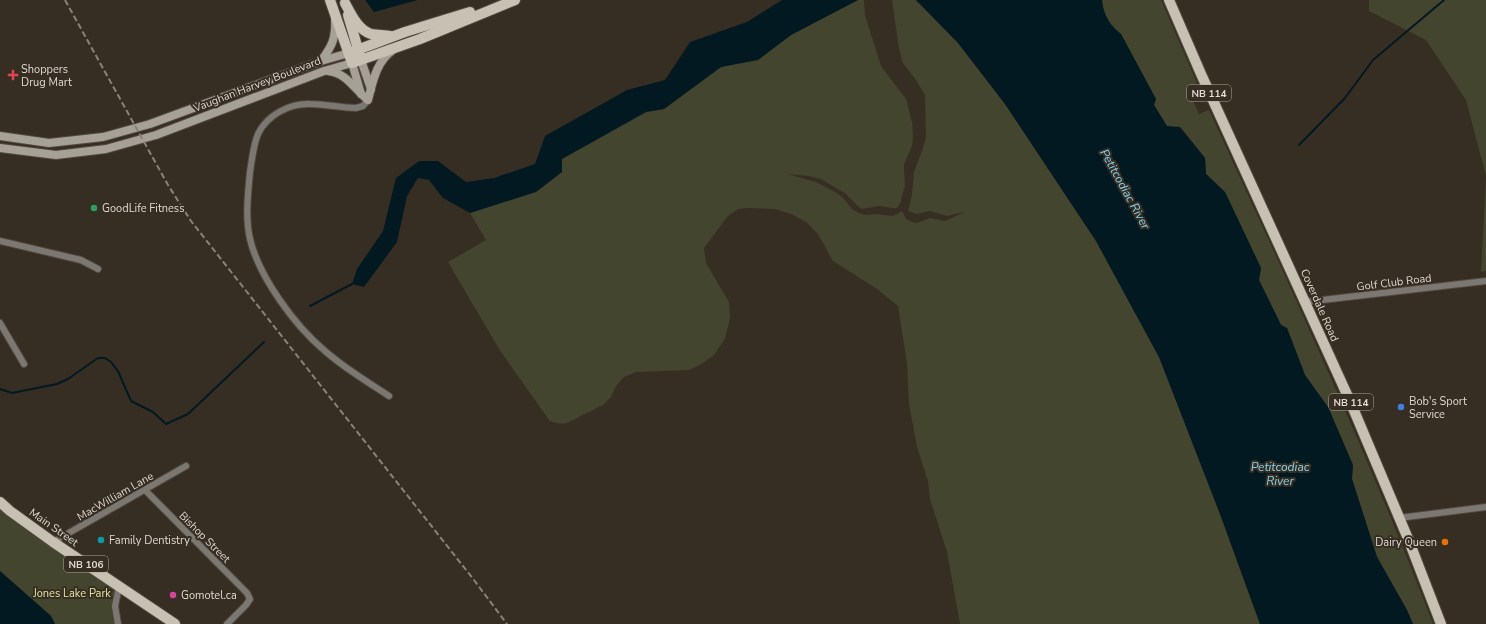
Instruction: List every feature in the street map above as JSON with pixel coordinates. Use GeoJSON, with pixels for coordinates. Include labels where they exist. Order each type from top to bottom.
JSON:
{"type":"FeatureCollection","features":[{"type":"Feature","properties":{"kind":"main road"},"geometry":{"type":"LineString","coordinates":[[330,0],[350,52],[361,94]]}},
{"type":"Feature","properties":{"kind":"main road","name":"Vaughan Harvey Boulevard"},"geometry":{"type":"LineString","coordinates":[[0,136],[49,143],[103,137],[150,124],[393,36],[508,0]]}},
{"type":"Feature","properties":{"kind":"main road","name":"Vaughan Harvey Boulevard"},"geometry":{"type":"LineString","coordinates":[[0,148],[56,155],[106,149],[156,135],[324,71],[396,47],[515,0]]}},
{"type":"Feature","properties":{"kind":"main road","name":"Coverdale Road"},"geometry":{"type":"LineString","coordinates":[[1169,0],[1200,74],[1295,278],[1350,401],[1400,518],[1442,624]]}},
{"type":"Feature","properties":{"kind":"main road"},"geometry":{"type":"LineString","coordinates":[[344,2],[350,52]]}},
{"type":"Feature","properties":{"kind":"main road"},"geometry":{"type":"LineString","coordinates":[[344,2],[355,21],[366,32],[393,36]]}},
{"type":"Feature","properties":{"kind":"main road"},"geometry":{"type":"LineString","coordinates":[[321,62],[333,43],[336,34],[334,13]]}},
{"type":"Feature","properties":{"kind":"main road"},"geometry":{"type":"LineString","coordinates":[[324,71],[335,73],[346,78],[368,100],[374,77],[381,62],[386,54],[396,47]]}},
{"type":"Feature","properties":{"kind":"main road"},"geometry":{"type":"LineString","coordinates":[[353,62],[371,89]]}},
{"type":"Feature","properties":{"kind":"main road","name":"Main Street"},"geometry":{"type":"LineString","coordinates":[[0,502],[53,542],[175,624]]}},
{"type":"Feature","properties":{"kind":"street"},"geometry":{"type":"LineString","coordinates":[[368,100],[363,106],[356,108],[309,104],[296,105],[277,113],[270,118],[263,125],[255,142],[249,182],[248,218],[250,237],[259,266],[266,279],[303,329],[325,352],[389,396]]}},
{"type":"Feature","properties":{"kind":"street"},"geometry":{"type":"LineString","coordinates":[[0,241],[81,260],[98,269]]}},
{"type":"Feature","properties":{"kind":"street","name":"Golf Club Road"},"geometry":{"type":"LineString","coordinates":[[1305,302],[1486,281]]}},
{"type":"Feature","properties":{"kind":"street"},"geometry":{"type":"LineString","coordinates":[[0,323],[24,364]]}},
{"type":"Feature","properties":{"kind":"street","name":"MacWilliam Lane"},"geometry":{"type":"LineString","coordinates":[[53,542],[186,466]]}},
{"type":"Feature","properties":{"kind":"street","name":"Bishop Street"},"geometry":{"type":"LineString","coordinates":[[145,490],[247,593],[250,599],[227,624]]}},
{"type":"Feature","properties":{"kind":"street"},"geometry":{"type":"LineString","coordinates":[[1400,518],[1486,507]]}},
{"type":"Feature","properties":{"kind":"street"},"geometry":{"type":"LineString","coordinates":[[118,624],[116,606],[119,587]]}},
{"type":"Feature","properties":{"kind":"green space"},"geometry":{"type":"Polygon","coordinates":[[[858,0],[864,0],[865,15],[881,66],[906,99],[912,122],[912,146],[904,164],[905,186],[901,202],[897,208],[879,206],[862,209],[846,194],[821,179],[809,176],[787,174],[816,182],[843,198],[853,210],[865,215],[877,214],[893,216],[902,211],[906,219],[917,223],[930,218],[945,221],[965,212],[947,216],[930,211],[916,214],[908,211],[912,195],[914,172],[926,137],[925,95],[903,63],[899,49],[892,0],[916,0],[958,43],[1005,104],[1096,241],[1159,357],[1220,514],[1260,624],[960,624],[947,552],[930,499],[928,481],[917,447],[909,404],[907,363],[898,306],[877,289],[833,261],[818,234],[806,222],[791,214],[775,209],[738,209],[728,216],[704,248],[706,263],[729,302],[730,318],[725,339],[714,355],[700,365],[689,370],[636,372],[624,377],[616,386],[611,397],[603,405],[567,423],[560,424],[549,420],[499,349],[448,262],[486,240],[470,213],[497,204],[562,172],[562,159],[646,112],[664,109],[721,67],[758,59],[791,35],[858,0]]]}},
{"type":"Feature","properties":{"kind":"green space"},"geometry":{"type":"Polygon","coordinates":[[[1102,0],[1161,0],[1197,83],[1187,88],[1199,114],[1209,110],[1353,429],[1381,494],[1433,624],[1413,624],[1407,610],[1377,557],[1352,479],[1353,465],[1328,407],[1305,375],[1287,328],[1281,325],[1259,280],[1261,268],[1225,192],[1206,174],[1205,158],[1180,127],[1167,127],[1154,105],[1156,99],[1121,34],[1108,19],[1102,0]]]}},
{"type":"Feature","properties":{"kind":"green space"},"geometry":{"type":"Polygon","coordinates":[[[1369,0],[1486,0],[1486,176],[1466,100],[1426,40],[1369,11],[1369,0]]]}},
{"type":"Feature","properties":{"kind":"green space"},"geometry":{"type":"Polygon","coordinates":[[[1486,178],[1486,271],[1481,272],[1486,178]]]}},
{"type":"Feature","properties":{"kind":"green space","name":"Jones Lake Park"},"geometry":{"type":"Polygon","coordinates":[[[0,502],[119,587],[115,606],[118,624],[55,624],[51,616],[0,571],[0,502]]]}},
{"type":"Feature","properties":{"kind":"water"},"geometry":{"type":"Polygon","coordinates":[[[365,0],[418,0],[374,12],[365,0]]]}},
{"type":"Feature","properties":{"kind":"water"},"geometry":{"type":"Polygon","coordinates":[[[782,0],[858,0],[791,35],[758,60],[721,67],[664,109],[646,112],[562,159],[562,172],[536,192],[470,213],[443,198],[429,180],[418,178],[407,196],[397,242],[364,287],[352,284],[357,269],[383,231],[396,178],[419,161],[438,161],[466,182],[494,178],[535,164],[545,136],[627,90],[665,80],[690,42],[747,22],[782,0]]]}},
{"type":"Feature","properties":{"kind":"water","name":"Petitcodiac River"},"geometry":{"type":"Polygon","coordinates":[[[916,0],[1102,0],[1108,19],[1121,34],[1156,99],[1154,105],[1167,126],[1180,127],[1205,158],[1206,174],[1225,192],[1261,268],[1259,280],[1281,325],[1287,328],[1305,375],[1328,407],[1353,465],[1352,479],[1377,557],[1407,610],[1413,624],[1260,624],[1220,514],[1159,357],[1096,241],[1005,104],[958,43],[916,0]]]}},
{"type":"Feature","properties":{"kind":"water"},"geometry":{"type":"Polygon","coordinates":[[[0,571],[51,616],[55,624],[0,624],[0,571]]]}},
{"type":"Feature","properties":{"kind":"waterway"},"geometry":{"type":"LineString","coordinates":[[1299,145],[1345,98],[1373,60],[1444,0]]}},
{"type":"Feature","properties":{"kind":"waterway"},"geometry":{"type":"LineString","coordinates":[[310,306],[352,284]]}},
{"type":"Feature","properties":{"kind":"waterway"},"geometry":{"type":"LineString","coordinates":[[0,389],[12,393],[57,384],[68,379],[98,358],[105,358],[111,362],[118,371],[131,401],[153,412],[166,424],[188,414],[264,342]]}},
{"type":"Feature","properties":{"kind":"railway"},"geometry":{"type":"LineString","coordinates":[[65,0],[168,185],[191,221],[507,624]]}},
{"type":"Feature","properties":{"kind":"place","name":"Shoppers Drug Mart"},"geometry":{"type":"Point","coordinates":[13,75]}},
{"type":"Feature","properties":{"kind":"place","name":"GoodLife Fitness"},"geometry":{"type":"Point","coordinates":[94,208]}},
{"type":"Feature","properties":{"kind":"place","name":"Bob's Sport Service"},"geometry":{"type":"Point","coordinates":[1401,407]}},
{"type":"Feature","properties":{"kind":"place","name":"Family Dentistry"},"geometry":{"type":"Point","coordinates":[101,540]}},
{"type":"Feature","properties":{"kind":"place","name":"Dairy Queen"},"geometry":{"type":"Point","coordinates":[1445,542]}},
{"type":"Feature","properties":{"kind":"place","name":"Gomotel.ca"},"geometry":{"type":"Point","coordinates":[173,595]}}]}
